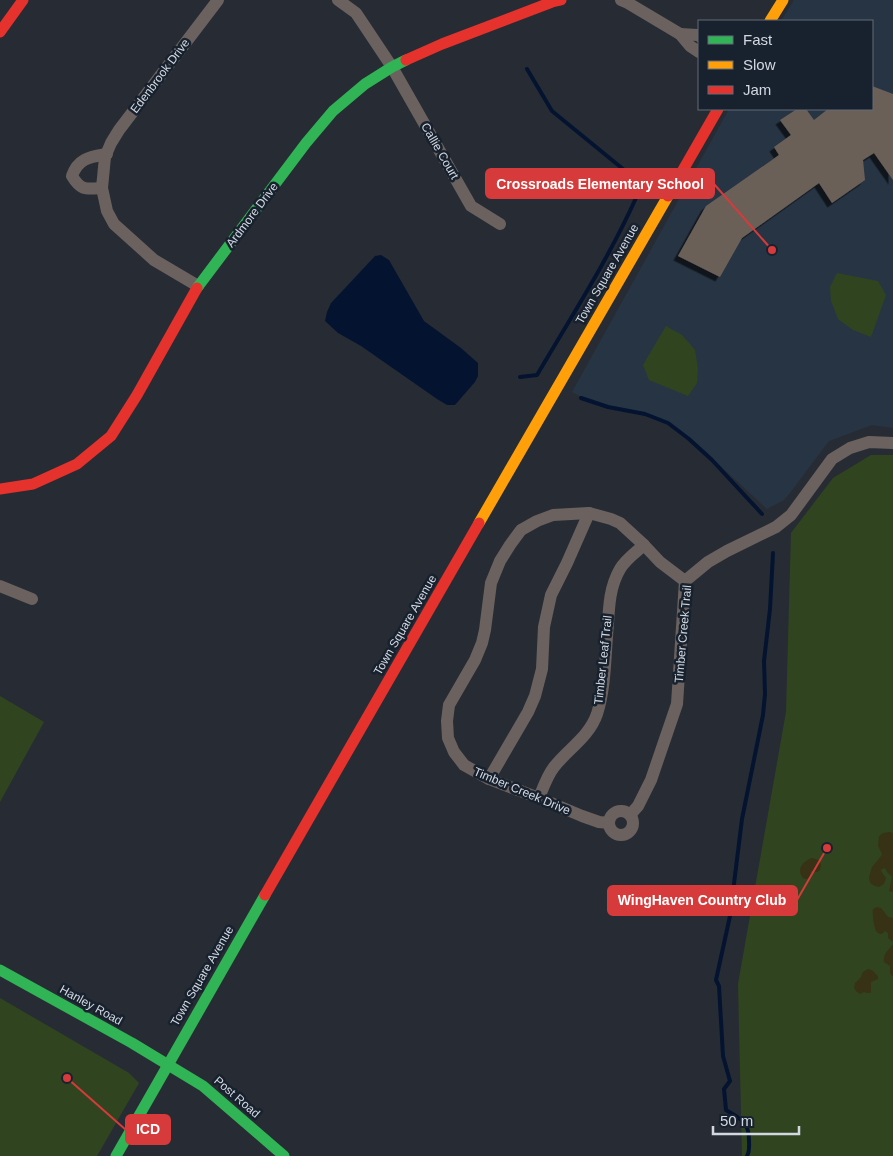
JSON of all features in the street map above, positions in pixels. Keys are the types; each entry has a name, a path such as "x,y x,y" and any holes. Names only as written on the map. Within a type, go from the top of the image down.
{"main road":[{"path":"0,32 23,0"},
{"name":"Ardmore Drive","path":"0,489 33,484 77,464 111,436 136,396 198,286 306,143 333,111 365,84 392,67 442,44 561,0"},
{"path":"771,20 783,0"},
{"name":"Town Square Avenue","path":"116,1156 717,110"},
{"name":"Hanley Road","path":"0,970 168,1064"},
{"name":"Post Road","path":"168,1064 203,1086 284,1156"}],"street":[{"name":"Edenbrook Drive","path":"198,286 154,260 114,224 107,211 102,188 105,158 119,130 218,0"},
{"name":"Callie Court","path":"338,0 356,13 392,67 471,206 500,224"},
{"path":"621,0 680,34 690,46 698,51"},
{"path":"680,34 698,36"},
{"path":"102,188 86,189 78,185 72,176 81,161 93,156 107,154"},
{"name":"Timber Creek Trail","path":"609,823 610,829 620,835 628,833 632,826 630,815 638,806 651,780 677,704 685,581 708,562 727,550 776,527 791,515 832,459 850,448 869,442 893,443"},
{"path":"489,779 528,712 535,696 542,670 544,627 551,595 589,514"},
{"name":"Timber Creek Drive","path":"609,823 598,822 582,816 489,779 464,766 454,752 448,738 446,721 449,705 475,660 482,643 491,583 500,561 521,530 537,521 554,515 589,514 611,518 620,523 660,562 685,581"},
{"name":"Timber Leaf Trail","path":"539,798 553,768 589,731 596,717 601,702 609,599 621,567 644,545"},
{"path":"0,586 32,599"},
{"path":"609,823 610,818 616,812 624,811 630,815"}],"shaded area":[{"path":"794,0 893,0 893,428 872,425 829,441 784,500 767,509 713,459 669,422 646,413 608,406 572,392 728,110 873,110 873,20 782,20"}],"green space":[{"path":"837,273 878,281 886,295 871,337 853,330 838,319 831,301 830,287"},
{"path":"666,326 682,335 695,350 698,369 697,383 688,396 649,380 643,365"},
{"path":"871,455 893,455 893,1156 742,1156 738,984 786,712 791,533 833,478"},
{"path":"0,696 44,722 0,802"},
{"path":"0,998 129,1073 139,1083 97,1156 0,1156"}],"sand":[{"path":"890,832 893,833 893,892 889,891 892,877 885,868 881,871 886,878 884,884 879,887 870,883 869,877 872,867 882,854 878,846 879,836"},
{"path":"812,858 819,860 820,870 817,872 811,871 810,878 803,878 800,869 806,861"},
{"path":"881,908 888,917 893,918 893,942 888,938 888,933 885,931 879,934 875,929 873,909"},
{"path":"893,944 893,977 890,973 890,966 884,962 884,956"},
{"path":"868,969 878,976 878,979 871,982 871,993 864,992 860,994 854,988 855,983 863,972"}],"water":[{"path":"381,255 389,260 424,321 478,363 478,376 475,382 455,405 447,405 437,399 361,346 338,333 325,321 331,303 375,256"}],"building":[{"path":"873,86 893,94 893,180 874,153 863,160 865,180 832,203 819,183 742,238 720,277 678,256 706,206 779,155 774,147 791,135 780,120 795,110 807,110 814,120 827,110 873,110"}],"waterway":[{"path":"520,377 537,375 601,266 636,198 623,169 552,111 527,69"},
{"path":"581,398 608,407 645,414 668,423 712,460 762,514"},
{"path":"747,1156 749,1152 748,1129 740,1119 726,1110 724,1089 730,1081 723,1056 719,986 716,980 730,916 742,819 763,715 765,694 764,661 770,609 773,553"}],"traffic: fast":[{"path":"197,288 306,143 333,111 365,84 406,60"},
{"path":"116,1156 265,895"},
{"path":"0,970 132,1043 203,1086 284,1156"}],"traffic: slow":[{"path":"771,20 783,0"},
{"path":"479,523 668,196"}],"traffic: jam":[{"path":"0,32 23,0"},
{"path":"406,60 442,44 561,0"},
{"path":"668,196 717,110"},
{"path":"0,489 33,484 77,464 111,436 137,395 197,288"},
{"path":"265,895 479,523"}],"place":[{"name":"Crossroads Elementary School","path":"772,250"},
{"name":"WingHaven Country Club","path":"827,848"},
{"name":"ICD","path":"67,1078"}]}
